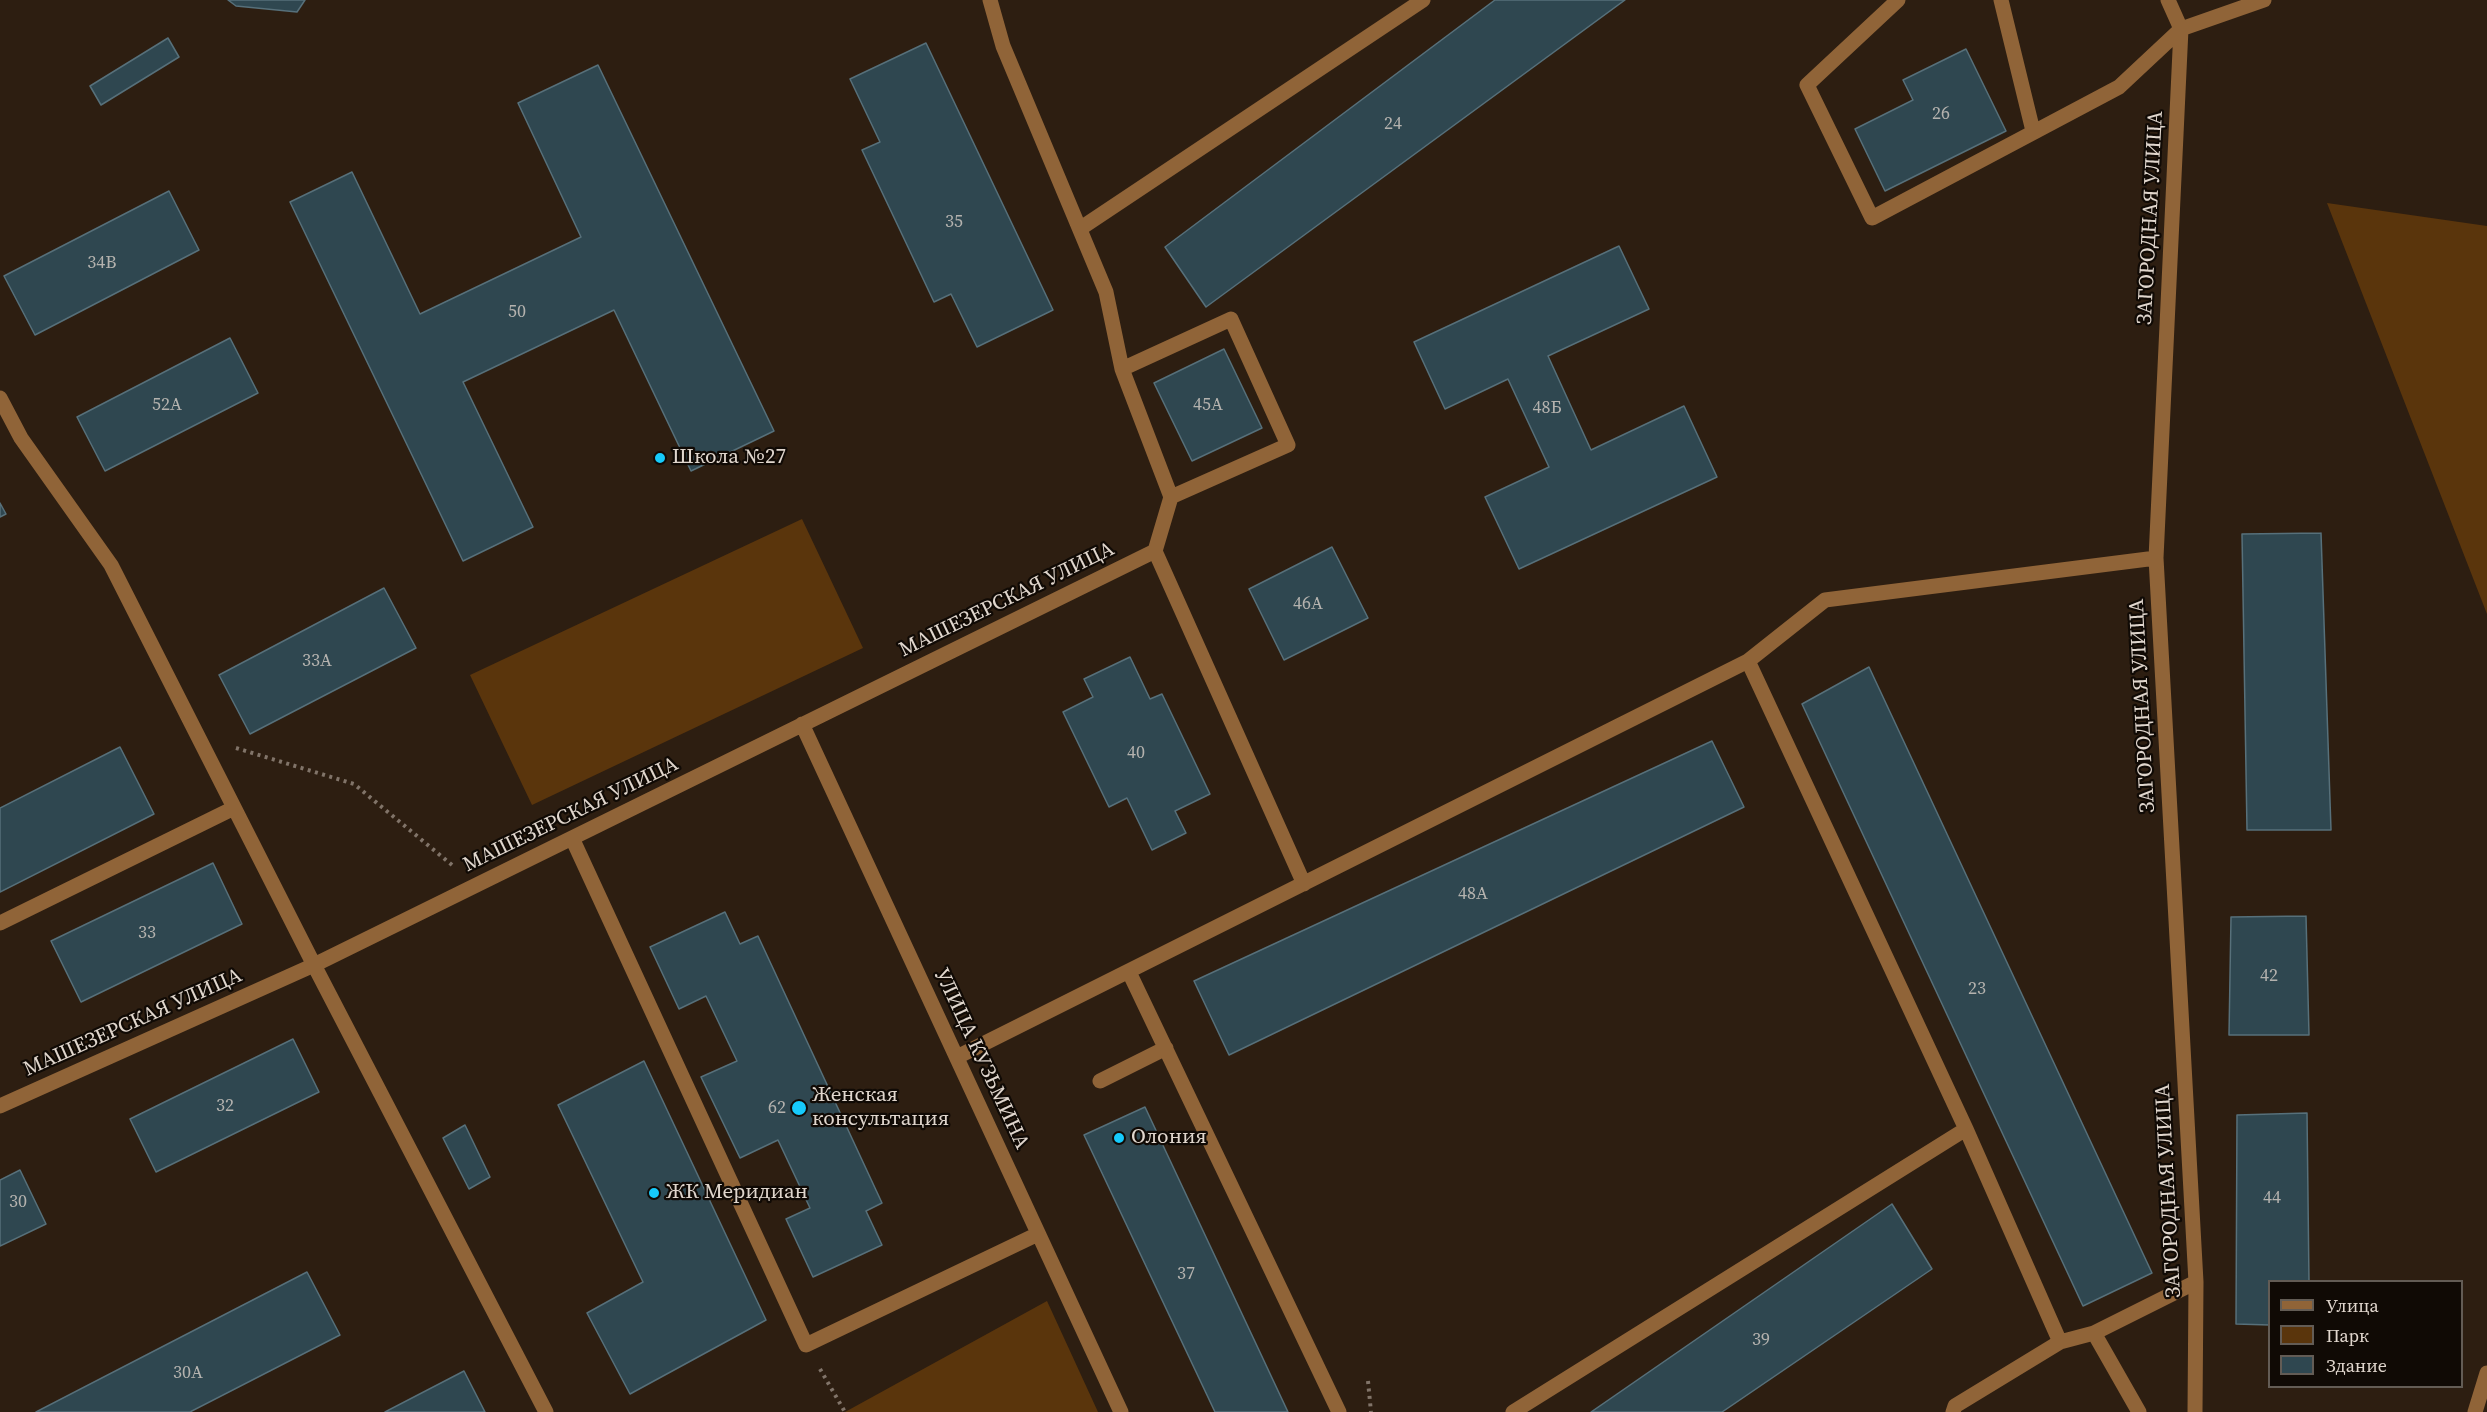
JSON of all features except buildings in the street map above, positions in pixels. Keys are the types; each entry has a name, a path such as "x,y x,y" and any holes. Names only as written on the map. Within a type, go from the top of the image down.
{"street":[{"path":"990,0 1003,46 1106,292 1122,369 1171,497 1155,551 1304,884"},
{"path":"1081,228 1423,0"},
{"path":"1898,0 1807,85 1872,218 2119,87 2181,29 2264,0"},
{"path":"2001,0 2033,131"},
{"name":"ЗАГОРОДНАЯ УЛИЦА","path":"2168,0 2181,29 2156,558 2196,1282 2195,1412"},
{"path":"1122,369 1231,319 1288,445 1171,497"},
{"path":"0,398 21,438 111,565 314,965 546,1412"},
{"name":"МАШЕЗЕРСКАЯ УЛИЦА","path":"0,1106 314,965 1155,551"},
{"path":"957,1058 1748,662 1826,600 2156,558"},
{"path":"1748,662 1965,1129 2060,1342"},
{"name":"УЛИЦА КУЗЬМИНА","path":"802,724 1120,1412"},
{"path":"0,923 234,808"},
{"path":"572,838 806,1345 1038,1234"},
{"path":"1129,972 1339,1412"},
{"path":"1100,1081 1166,1048"},
{"path":"1512,1412 1965,1129"},
{"path":"1953,1412 1955,1406 2060,1342 2094,1333 2196,1282"},
{"path":"2094,1333 2139,1412"},
{"path":"2475,1412 2487,1373"}],"path":[{"path":"198,737 354,784 476,885"},
{"path":"806,1345 845,1412"},
{"path":"1368,1381 1371,1412"}],"green space":[{"path":"2327,203 2487,226 2487,614"},
{"path":"802,519 863,648 532,805 470,675"},
{"path":"1047,1301 1098,1412 845,1412"}],"place":[{"name":"Школа №27","path":"660,458"},
{"name":"Женская консультация","path":"799,1108"},
{"name":"Олония","path":"1119,1138"},
{"name":"ЖК Меридиан","path":"654,1193"}]}
